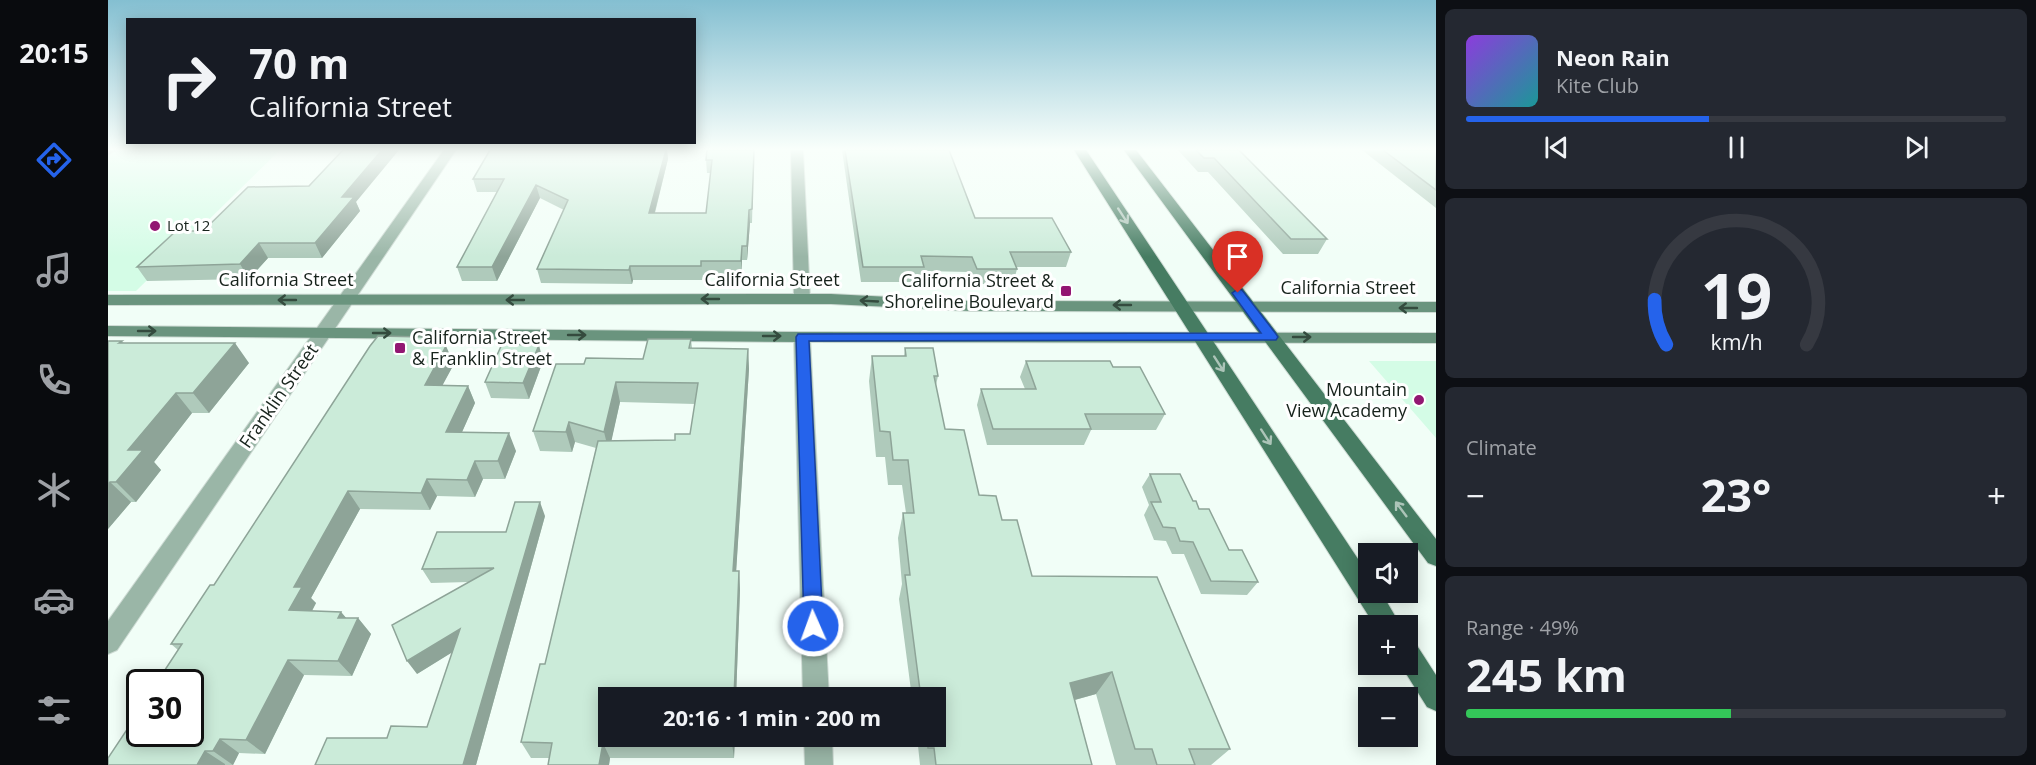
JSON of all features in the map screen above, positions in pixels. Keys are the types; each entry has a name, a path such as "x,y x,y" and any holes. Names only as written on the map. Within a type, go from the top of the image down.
{"main road":[{"path":"1103,186 1382,615"},
{"path":"1157,186 1436,556"},
{"name":"California Street","path":"108,300 802,299 970,306 1436,307"},
{"path":"108,331 802,337 1436,338"},
{"path":"1418,671 1436,698"}],"street":[{"name":"Franklin Street","path":"108,642 425,186"},
{"path":"798,186 802,299"},
{"path":"802,337 816,687"},
{"path":"818,747 819,765"}],"shaded area":[{"name":"Lot 12","path":"108,186 244,186 136,291 108,291"},
{"name":"Mountain View Academy","path":"1369,361 1436,361 1436,438"}],"building":[{"path":"352,186 342,197 354,197 315,243 259,243 240,264 137,267 176,231 203,231 248,187"},
{"path":"500,186 536,186 492,267 457,267"},
{"path":"537,186 656,186 649,213 706,213 709,186 753,186 747,246 742,246 741,261 701,261 701,266 630,266 629,270 537,269 568,200"},
{"path":"850,186 963,186 975,218 1052,218 1071,252 1010,252 1017,269 977,269 972,257 921,256 924,267 863,267"},
{"path":"1240,186 1274,186 1327,239 1291,239"},
{"path":"378,336 424,337 419,345 446,346 425,385 468,386 446,432 509,433 498,461 475,461 467,480 427,479 421,493 348,491 294,587 302,587 289,610 341,612 338,618 358,618 338,661 288,660 246,740 220,739 213,751 205,751 197,765 108,765 108,758 126,731 126,747 204,747 204,669 166,669 182,644 171,644 210,585 214,585"},
{"path":"648,339 691,339 689,348 748,349 733,571 739,571 734,687 598,687 598,747 602,747 599,765 548,765 552,743 521,742 540,664 545,664 598,441 675,440 675,434 690,434 698,383 616,382 604,432 569,422 566,432 533,431 556,364 584,364 586,358 643,359"},
{"path":"108,341 122,341 119,343 235,343 193,393 176,393 128,450 143,450 116,482 110,482 108,485"},
{"path":"502,344 539,345 523,383 485,382"},
{"path":"905,348 933,348 938,376 934,376 945,429 964,430 979,495 996,496 1002,520 1017,520 1032,576 1157,577 1230,749 1189,749 1195,765 1157,765 1152,749 1135,749 1112,672 1070,683 1092,765 936,765 934,748 928,747 946,747 946,687 920,687 905,575 910,575 903,513 914,513 908,460 893,460 890,432 880,431 872,356 906,356"},
{"path":"1026,361 1110,361 1113,367 1140,367 1165,414 1085,414 1091,429 993,429 981,389 1036,389"},
{"path":"1150,474 1180,474 1199,509 1209,509 1229,550 1242,550 1258,582 1211,581 1193,542 1180,541 1175,528 1163,527 1151,502 1161,502"},
{"path":"515,502 540,502 463,765 315,765 327,738 387,738 391,726 427,727 460,629 407,661 392,625 494,568 422,569 437,532 506,532"}],"place":[{"name":"Lot 12","path":"155,226"},
{"name":"California Street & Shoreline Boulevard","path":"1066,291"},
{"name":"California Street & Franklin Street","path":"400,348"},
{"name":"Mountain View Academy","path":"1419,400"}],"route":[{"path":"813,626 802,337 1271,337 1238,293"}]}
